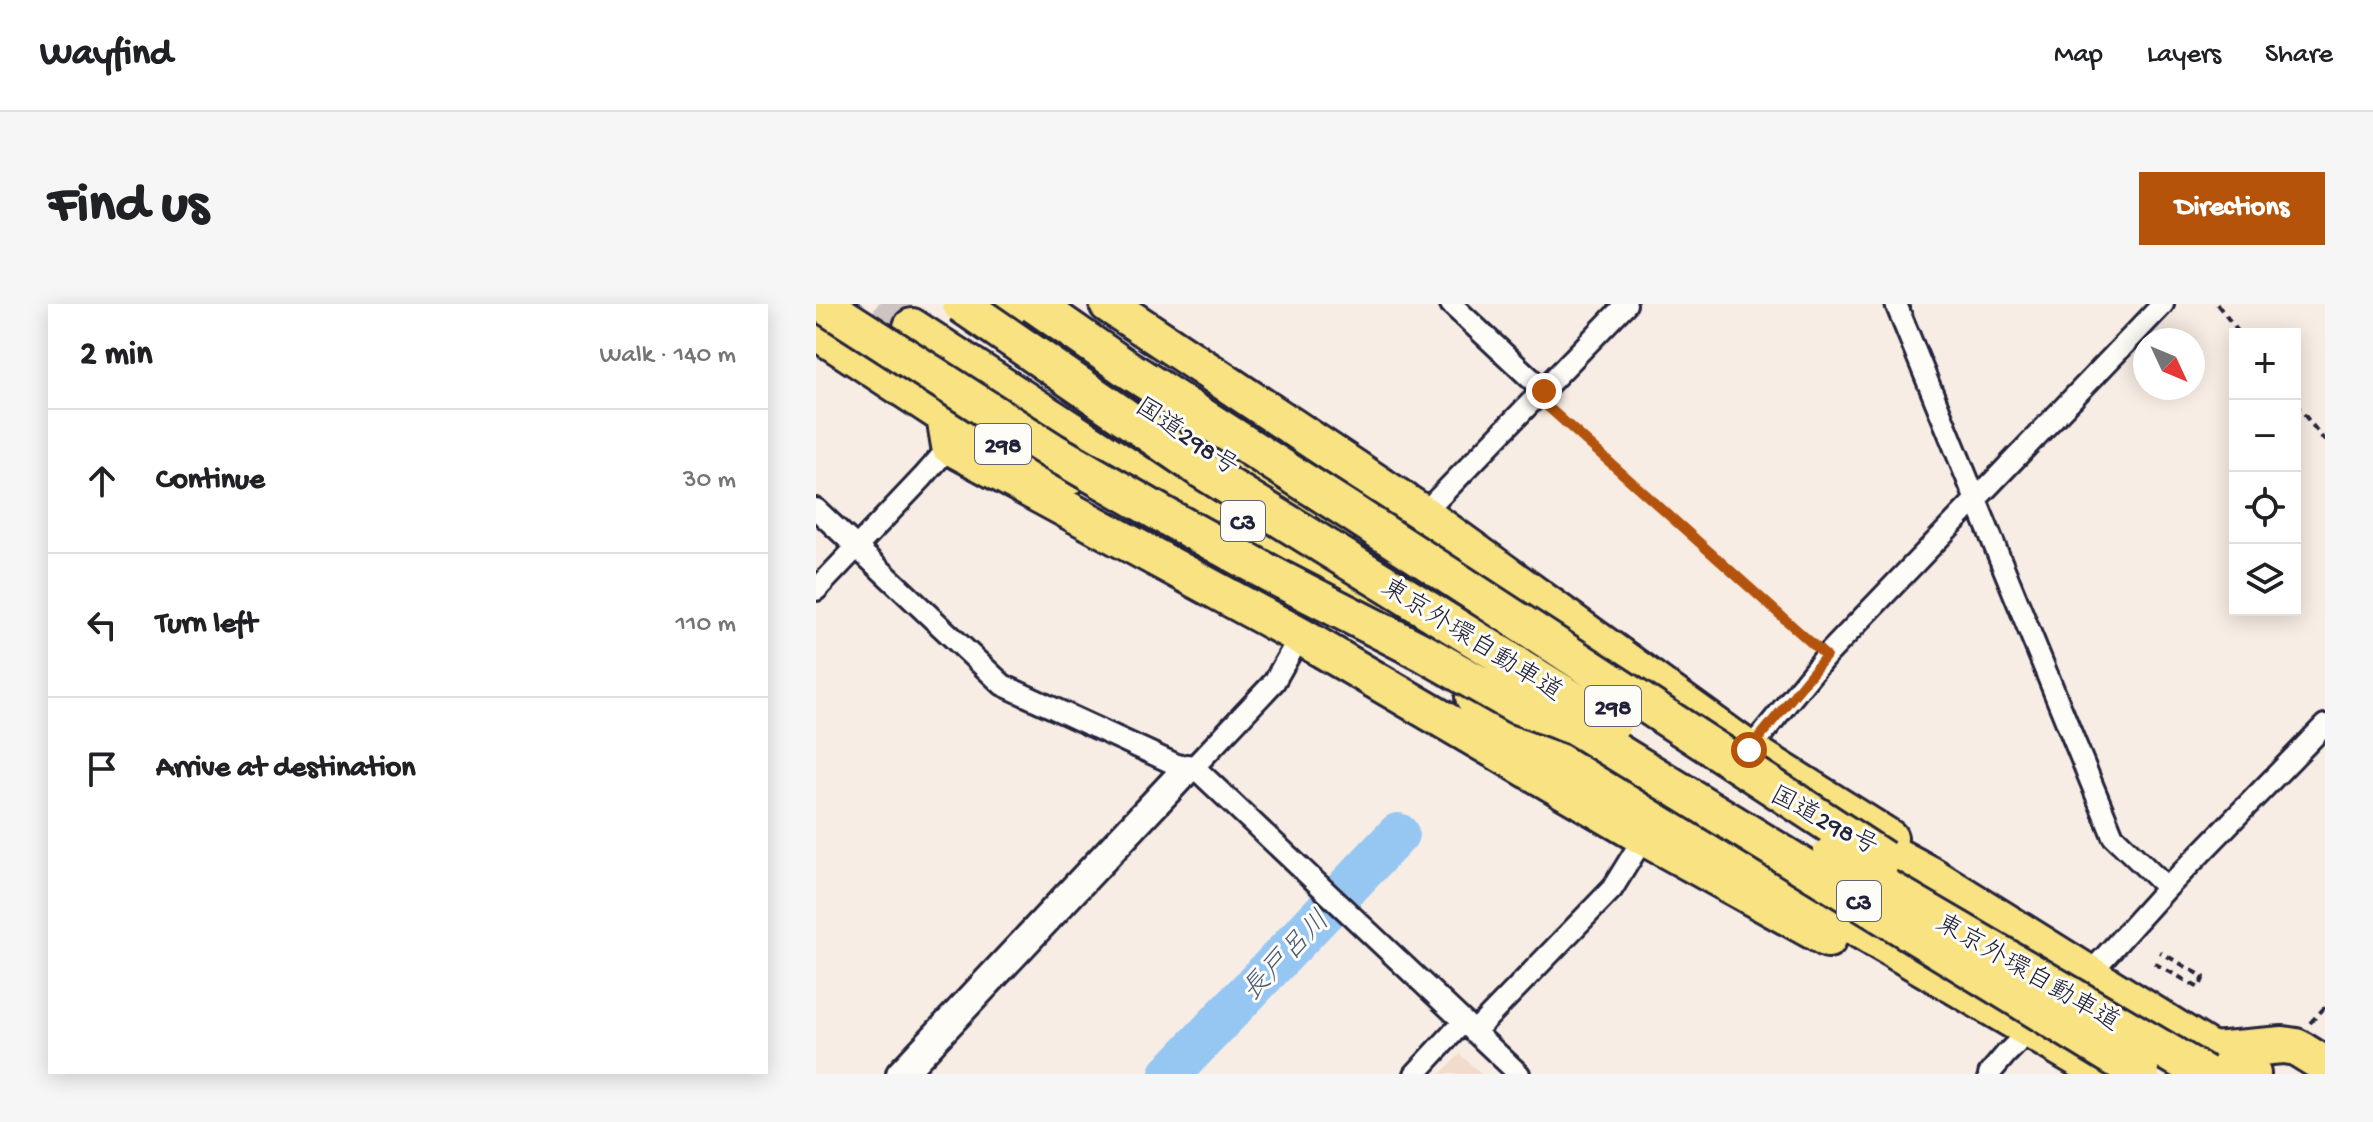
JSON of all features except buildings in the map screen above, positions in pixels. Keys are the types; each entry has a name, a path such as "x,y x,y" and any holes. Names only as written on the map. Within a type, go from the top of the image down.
{"highway":[{"path":"823,304 1052,451 1165,516 1516,705 1576,727"},
{"name":"東京外環自動車道","path":"961,304 1202,470 1575,701 1891,891 2201,1063"},
{"name":"国道298号","path":"995,304 1237,469 1566,681 1929,874 2091,974 2201,1063 2252,1074"},
{"path":"1034,304 1123,366 2201,1063 2283,1045 2296,1047 2325,1065"},
{"name":"298","path":"1062,304 1134,349 1237,469"},
{"name":"298","path":"1108,304 1423,514 1749,750 1886,835 1929,874"},
{"name":"東京外環自動車道","path":"915,316 2141,1074"},
{"name":"298","path":"915,316 1208,520 1549,747 2105,1074"},
{"name":"298","path":"816,331 948,431 1063,474 1208,520"},
{"path":"948,431 1644,837 1847,950 1891,948"}],"street":[{"path":"1451,304 1541,394"},
{"path":"1423,514 1626,304"},
{"path":"1896,304 2113,836 2167,888"},
{"path":"1749,750 1826,656 2163,304"},
{"path":"816,590 923,477 948,431"},
{"path":"816,509 1003,685 1190,768 1519,1074"},
{"path":"901,1074 1274,682 1300,636"},
{"path":"1989,1074 2030,1030 2091,974 2167,888 2325,725"},
{"path":"1415,1074 1469,1027 1612,889 1644,837"}],"path":[{"path":"2217,304 2235,328"},
{"path":"1541,394 1826,656"},
{"path":"2301,411 2325,441"},
{"path":"2154,963 2199,988 2204,977 2160,952"}],"shaded area":[{"path":"1460,1054 1481,1074 1440,1074"}],"waterway":[{"name":"長戸呂川","path":"1170,1074 1398,834"}],"tunnel":[{"path":"878,304 912,327"}],"route":[{"path":"1544,391 1538,398 1826,656 1749,750"}]}
